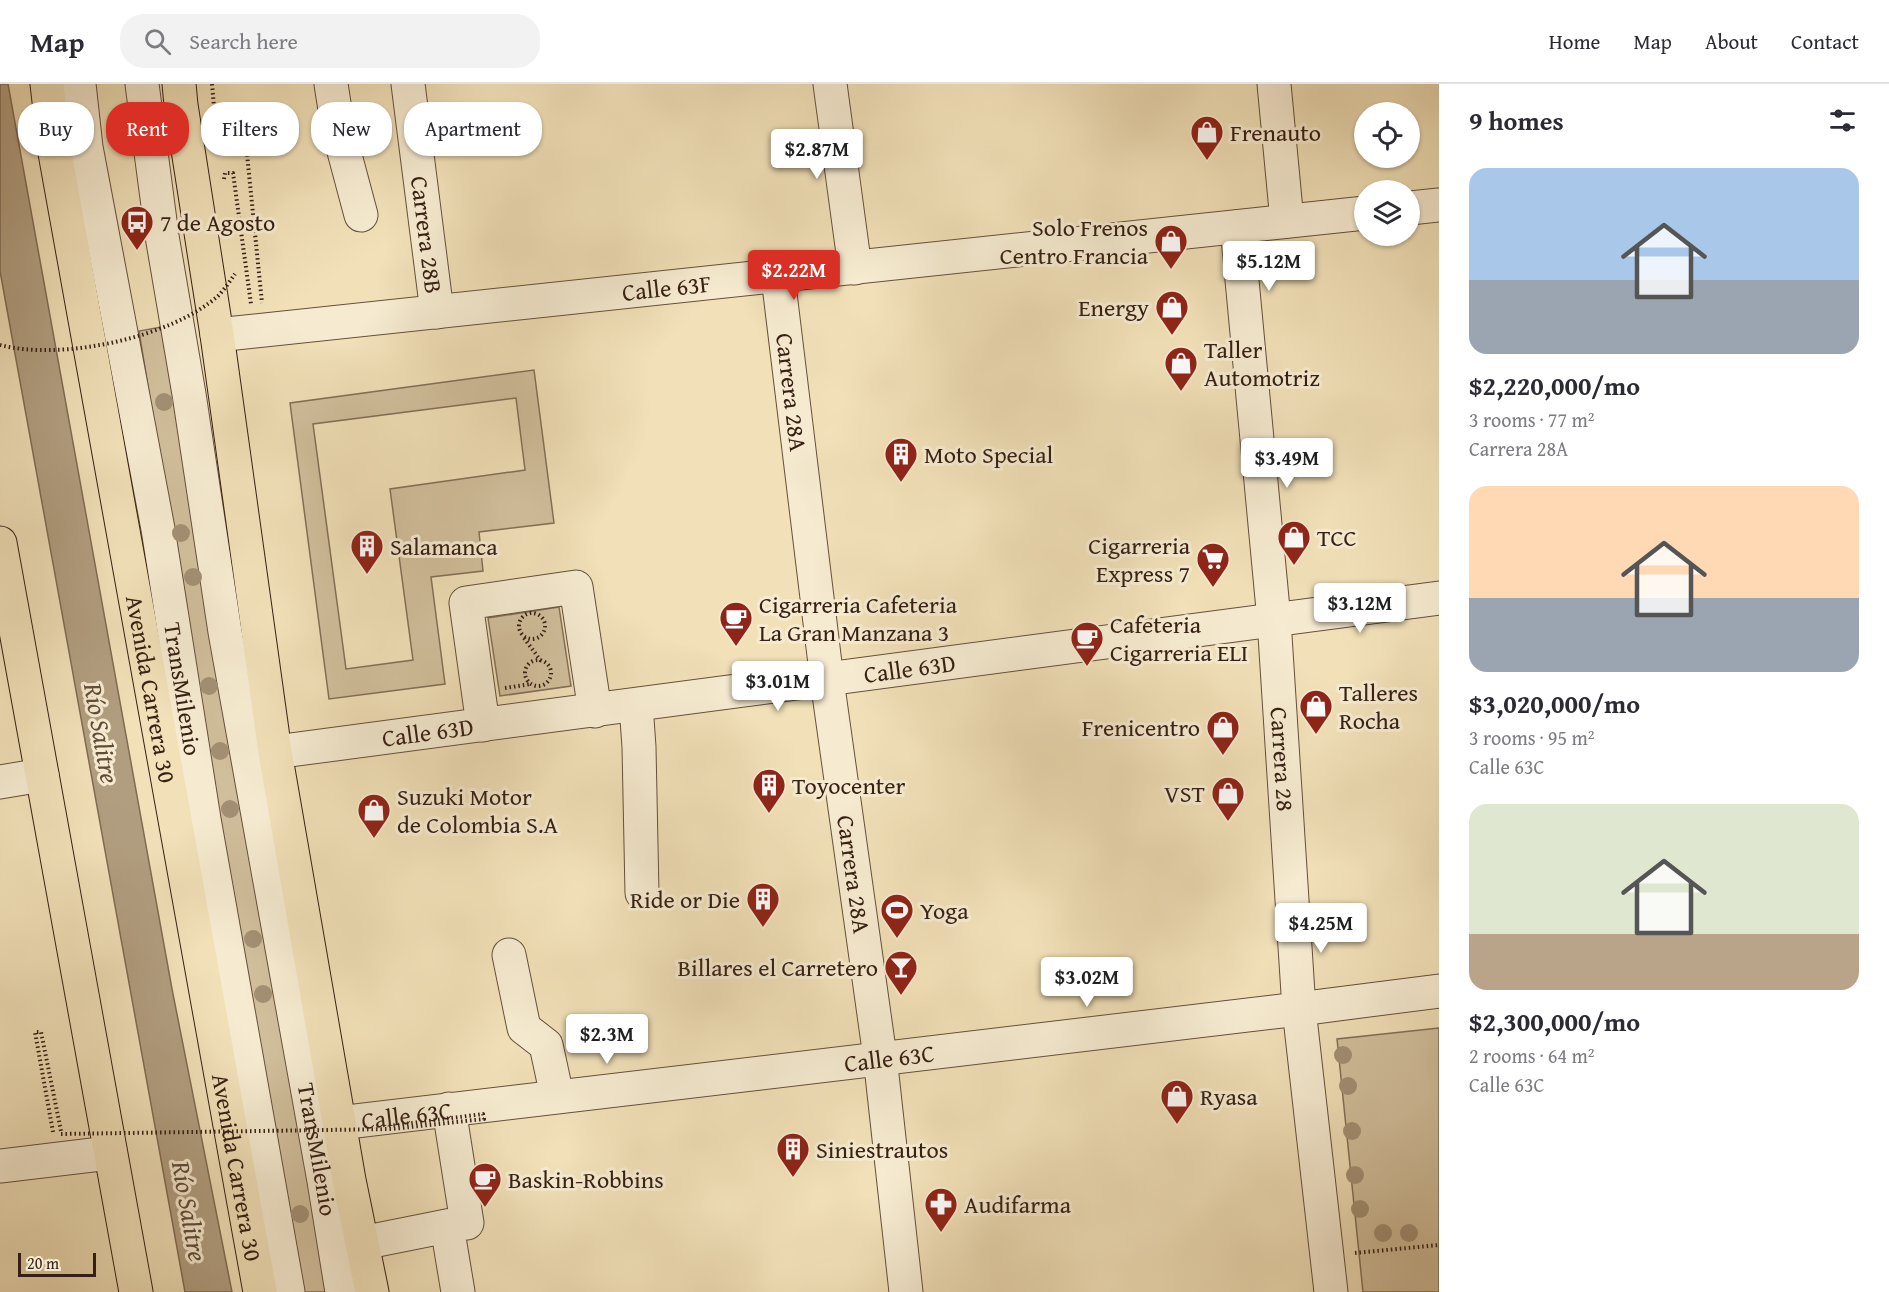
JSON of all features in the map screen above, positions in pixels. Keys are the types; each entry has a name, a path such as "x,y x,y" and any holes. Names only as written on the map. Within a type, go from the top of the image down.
{"highway":[{"name":"Avenida Carrera 30","path":"47,84 55,153 260,1292"},
{"path":"179,84 275,752 365,1125 362,1244 372,1292"},
{"path":"0,543 136,1292"}],"street":[{"name":"TransMilenio","path":"79,84 86,147 158,529 204,819 288,1292"},
{"name":"TransMilenio","path":"142,84 162,236 191,405 225,632 342,1292"},
{"path":"331,84 338,129 361,215"},
{"name":"Carrera 28B","path":"408,84 437,312"},
{"path":"830,84 855,268"},
{"path":"1274,84 1287,221"},
{"path":"1420,207 1439,205"},
{"name":"Calle 63F","path":"217,336 1354,214"},
{"name":"Carrera 28","path":"1237,227 1274,620 1299,1009 1331,1292"},
{"name":"Carrera 28A","path":"778,277 827,680 880,1058 906,1292"},
{"path":"483,725 465,603 576,587 595,711"},
{"name":"Calle 63D","path":"275,752 1439,598"},
{"path":"636,705 642,893"},
{"path":"0,782 42,775"},
{"path":"509,955 524,1028 546,1045 557,1096"},
{"name":"Calle 63C","path":"365,1125 449,1109 1439,991"},
{"path":"362,1244 467,1223 449,1109"},
{"path":"0,1166 109,1153"},
{"path":"447,1226 458,1292"}],"path":[{"path":"212,84 216,125 247,154 262,303 255,331"},
{"path":"225,189 225,173 232,173 248,282"},
{"path":"0,345 59,350 121,341 163,327 218,295 235,274 234,264"},
{"path":"522,635 542,661 549,666 551,675 544,685 535,686 526,678 527,666 534,661 542,661"},
{"path":"53,1131 35,1032 41,1032 61,1134 392,1129 484,1119 483,1114 365,1125"},
{"path":"1351,1253 1439,1245"}],"shaded area":[{"path":"161,327 332,1292 295,1292 139,331"},
{"path":"534,370 554,523 479,532 483,571 431,577 445,684 329,699 290,403","holes":["516,398 525,470 390,489 413,660 346,669 313,424"]},
{"path":"559,607 571,686 500,696 488,618"},
{"path":"1439,1028 1439,1292 1363,1292 1337,1039"}],"water":[{"name":"Río Salitre","path":"0,84 8,84 18,139 18,156 21,156 172,989 232,1292 185,1292 0,271"}],"place":[{"name":"Frenauto","path":"1207,161"},
{"name":"7 de Agosto","path":"137,251"},
{"name":"Solo Frenos Centro Francia","path":"1171,270"},
{"name":"Energy","path":"1172,336"},
{"name":"Taller Automotriz","path":"1181,392"},
{"name":"Moto Special","path":"901,483"},
{"name":"TCC","path":"1294,566"},
{"name":"Salamanca","path":"367,575"},
{"name":"Cigarreria Express 7","path":"1213,588"},
{"name":"Cigarreria Cafeteria La Gran Manzana 3","path":"736,647"},
{"name":"Cafeteria Cigarreria ELI","path":"1087,667"},
{"name":"Talleres Rocha","path":"1316,735"},
{"name":"Frenicentro","path":"1223,756"},
{"name":"Toyocenter","path":"769,814"},
{"name":"VST","path":"1228,822"},
{"name":"Suzuki Motor de Colombia S.A","path":"374,839"},
{"name":"Ride or Die","path":"763,928"},
{"name":"Yoga","path":"897,939"},
{"name":"Billares el Carretero","path":"901,996"},
{"name":"Ryasa","path":"1177,1125"},
{"name":"Siniestrautos","path":"793,1178"},
{"name":"Baskin-Robbins","path":"485,1208"},
{"name":"Audifarma","path":"941,1233"}]}
